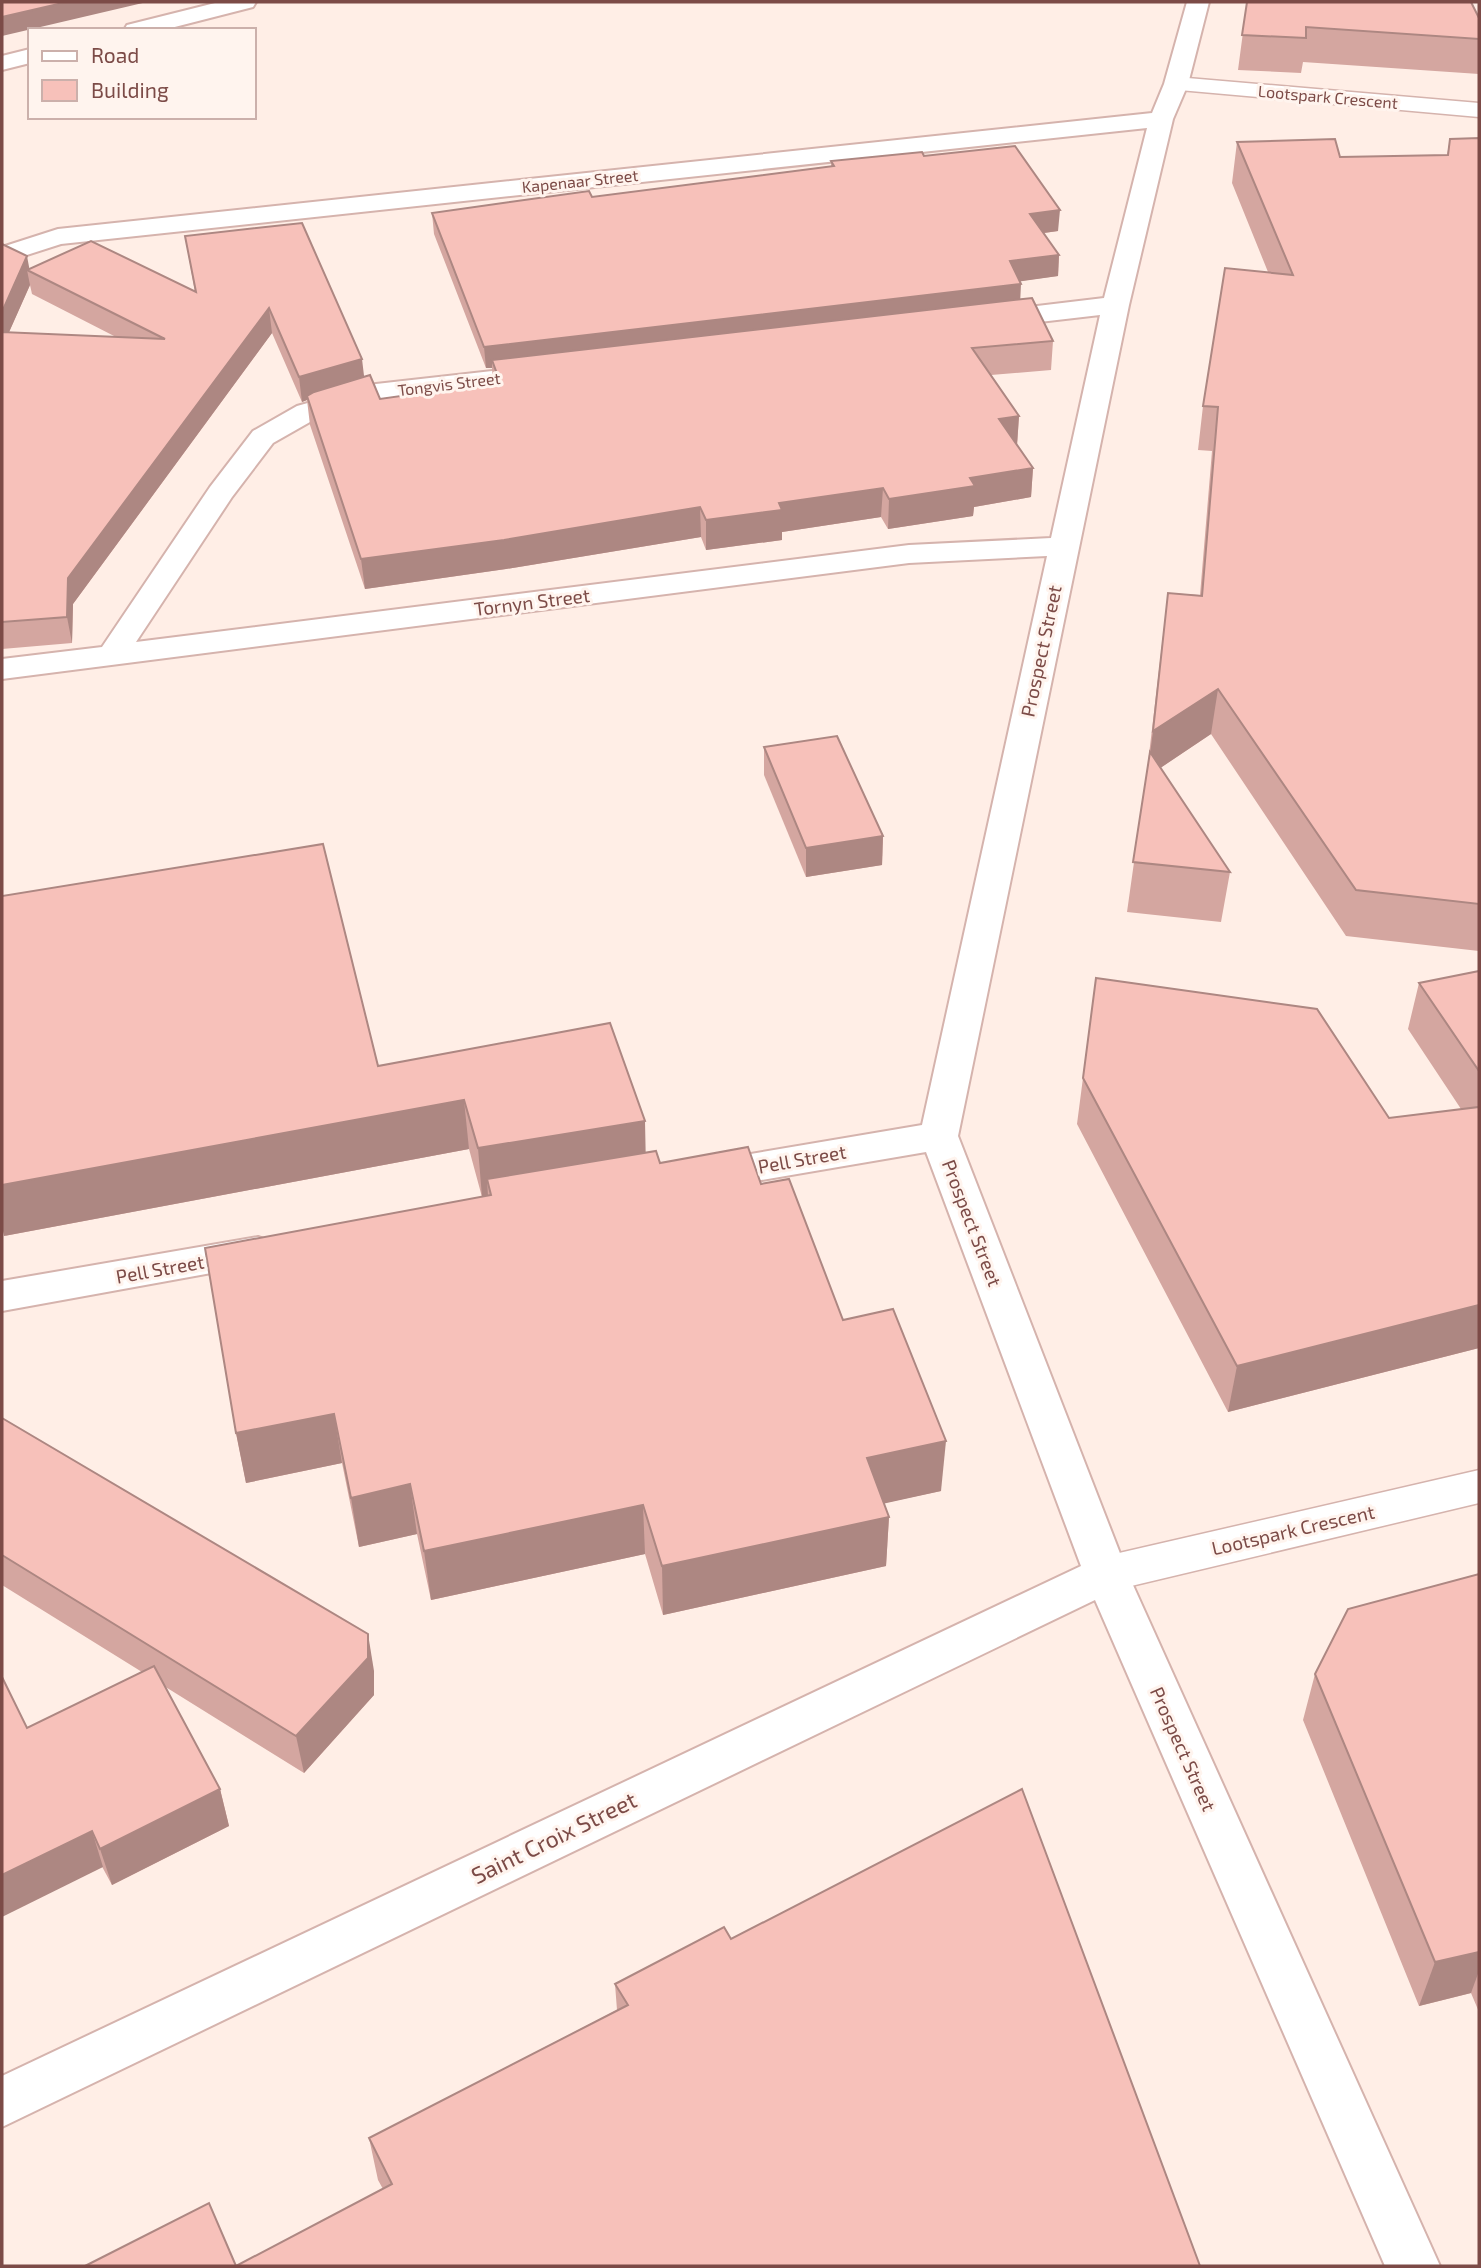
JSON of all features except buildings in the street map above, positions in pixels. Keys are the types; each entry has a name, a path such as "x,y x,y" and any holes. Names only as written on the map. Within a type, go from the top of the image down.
{"street":[{"path":"143,28 245,2"},
{"name":"Prospect Street","path":"1198,2 1176,84 1161,119 1116,305 939,1136 1106,1574 1413,2266"},
{"path":"2,63 28,56"},
{"name":"Kapenaar Street","path":"2,255 58,237 1161,119"},
{"path":"965,323 1116,305"},
{"name":"Tongvis Street","path":"112,656 220,493 263,437 307,412 376,393 568,370"},
{"name":"Tornyn Street","path":"2,669 909,554 1063,546"},
{"name":"Pell Street","path":"664,1183 939,1136"},
{"name":"Pell Street","path":"2,1296 291,1247"},
{"name":"Saint Croix Street","path":"2,2102 1106,1574"}],"lane":[{"name":"Lootspark Crescent","path":"1176,84 1479,110"},
{"name":"Lootspark Crescent","path":"1106,1574 1479,1486"}]}
